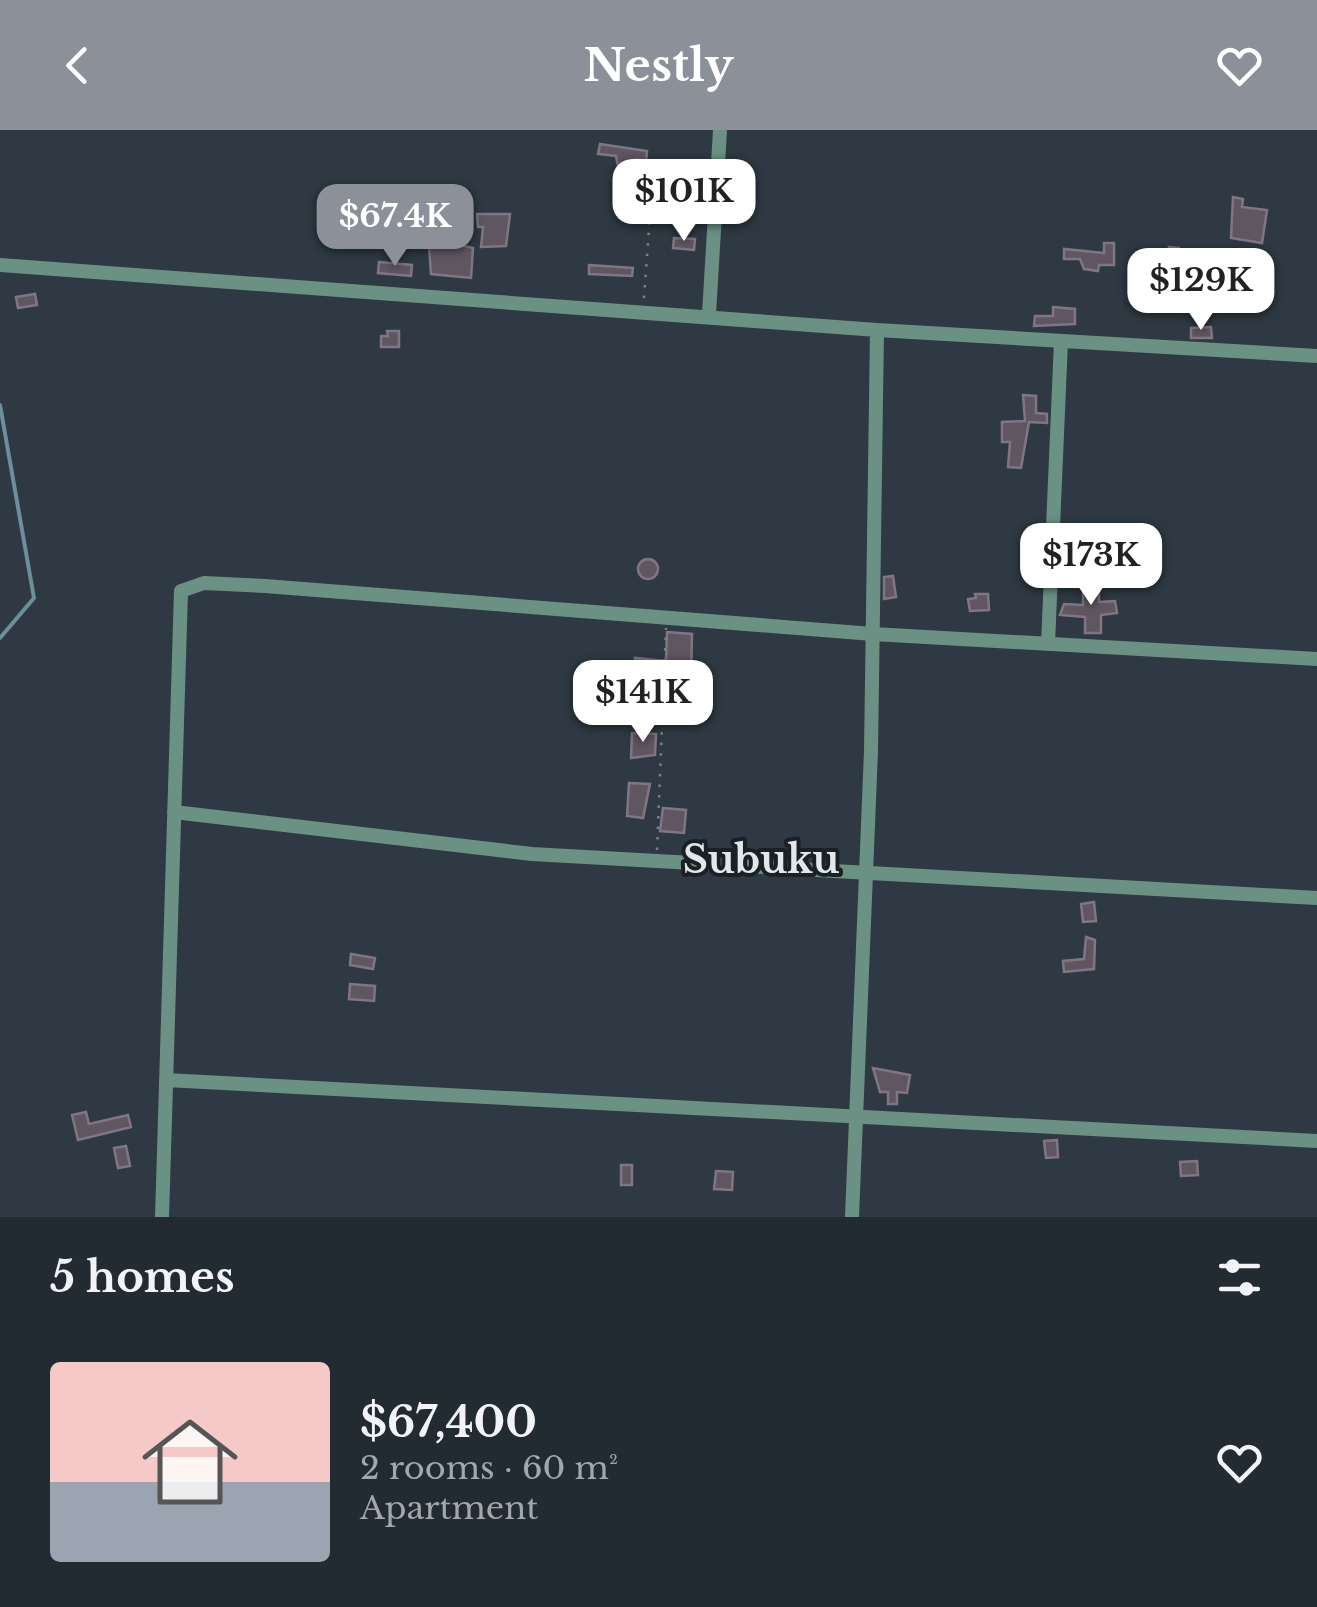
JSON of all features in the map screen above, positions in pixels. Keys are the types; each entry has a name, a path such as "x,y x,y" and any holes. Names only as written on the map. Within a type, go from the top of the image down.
{"street":[{"path":"709,314 720,130"},
{"path":"0,265 709,314 877,330 1317,356"},
{"path":"852,1217 873,634 877,330"},
{"path":"1048,644 1061,341"},
{"path":"162,1217 181,591 204,583 266,586 873,634 1317,658"},
{"path":"174,812 532,854 1317,898"},
{"path":"166,1080 1317,1140"}],"path":[{"path":"644,310 654,160"},
{"path":"657,862 666,618"}],"building":[{"path":"600,144 647,151 646,161 636,159 636,182 621,182 616,156 598,154"},
{"path":"655,177 666,178 664,200 674,201 675,224 651,214"},
{"path":"1233,197 1243,199 1242,207 1267,210 1262,243 1231,238"},
{"path":"477,214 510,214 506,246 481,247 483,227 478,227"},
{"path":"674,238 695,239 694,250 673,248"},
{"path":"447,242 473,248 471,278 431,274 429,246"},
{"path":"1104,243 1114,243 1114,265 1099,265 1098,271 1084,269 1080,259 1064,259 1064,249 1104,253"},
{"path":"1169,247 1179,248 1179,258 1193,259 1192,272 1183,272 1183,285 1169,285"},
{"path":"379,262 412,265 411,276 378,273"},
{"path":"589,265 633,268 632,276 589,274"},
{"path":"35,294 37,305 18,308 16,297"},
{"path":"1053,307 1075,309 1075,324 1034,326 1035,316 1053,316"},
{"path":"1211,327 1212,338 1191,338 1191,328"},
{"path":"387,331 399,331 399,347 381,347 381,336 388,336"},
{"path":"1023,395 1036,396 1036,413 1047,414 1047,423 1029,422 1021,468 1008,467 1010,442 1002,442 1002,422 1025,421"},
{"path":"644,559 652,559 658,569 652,579 644,579 638,573 638,565"},
{"path":"893,576 896,597 884,599 884,577"},
{"path":"1083,581 1099,581 1099,602 1115,601 1117,613 1101,615 1101,633 1085,633 1085,617 1060,615 1064,604 1083,605"},
{"path":"975,594 988,594 989,610 970,611 968,599 976,598"},
{"path":"667,632 692,634 691,674 651,670 650,697 635,698 635,658 666,661"},
{"path":"632,733 656,734 655,755 631,758"},
{"path":"629,783 650,784 643,818 627,816"},
{"path":"663,808 686,810 684,833 660,831"},
{"path":"1094,902 1096,921 1083,922 1081,904"},
{"path":"1086,937 1095,940 1094,969 1064,972 1063,961 1084,959"},
{"path":"351,954 375,958 373,969 350,965"},
{"path":"350,984 375,986 374,1001 349,999"},
{"path":"873,1068 910,1075 907,1093 897,1092 897,1104 888,1104 888,1092 880,1092"},
{"path":"86,1112 89,1124 128,1115 131,1127 78,1140 72,1115"},
{"path":"1057,1140 1058,1157 1046,1158 1044,1141"},
{"path":"126,1146 130,1166 118,1168 114,1148"},
{"path":"1197,1161 1198,1175 1181,1176 1180,1162"},
{"path":"621,1165 632,1165 632,1185 621,1185"},
{"path":"716,1171 733,1172 732,1190 714,1189"}],"waterway":[{"path":"0,405 34,598 0,638"}],"district":[{"name":"Subuku","path":"761,860"}]}
